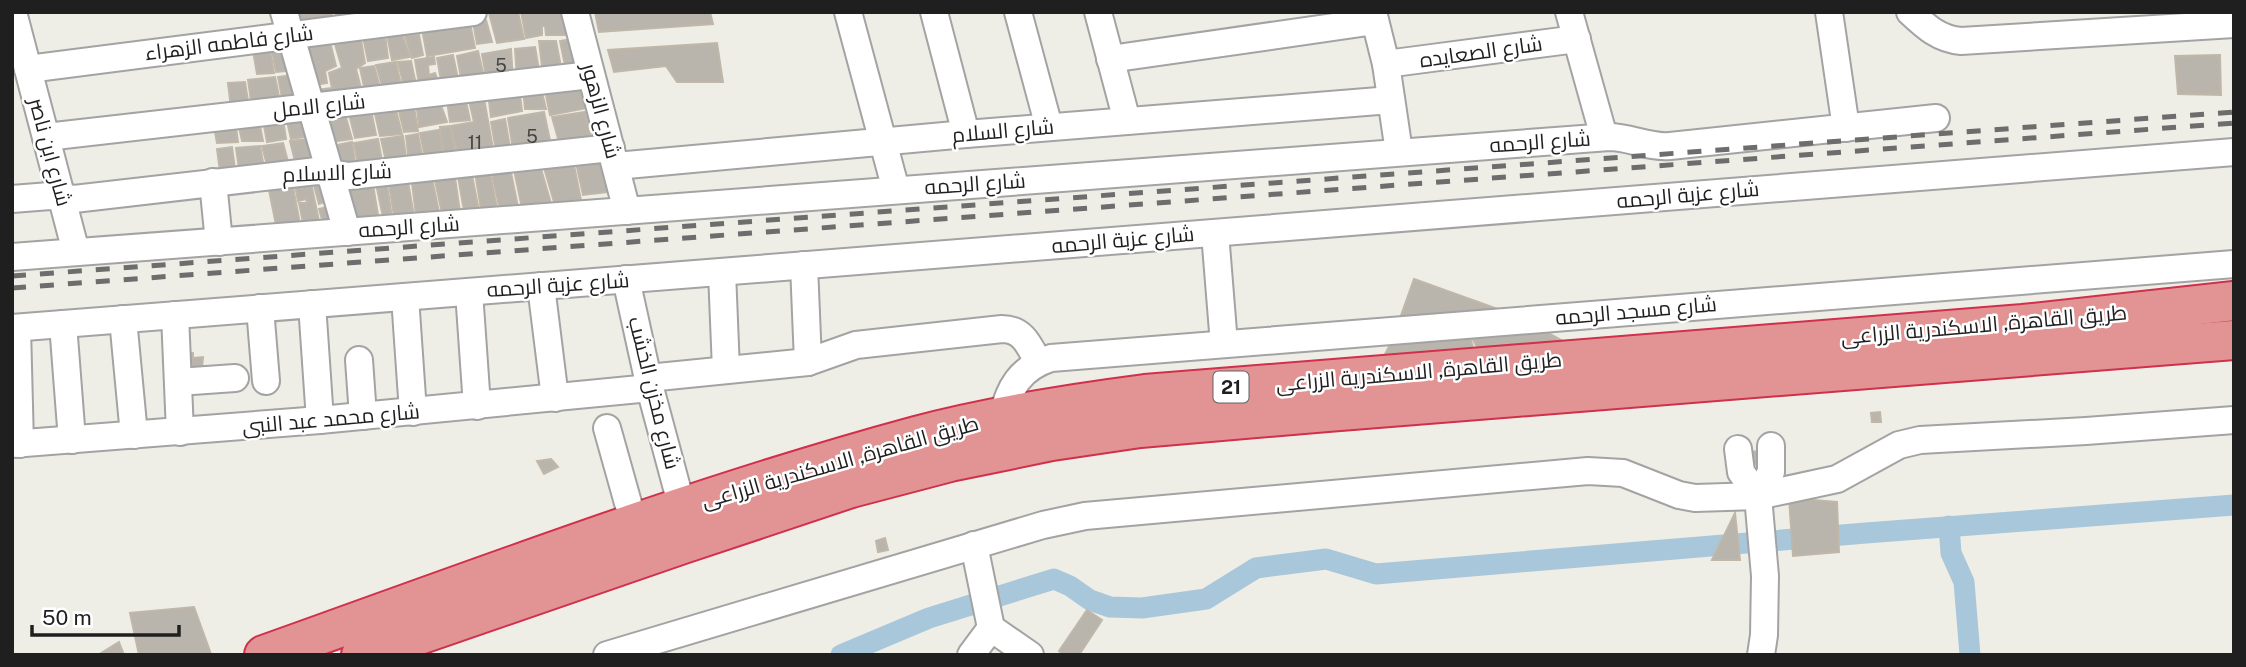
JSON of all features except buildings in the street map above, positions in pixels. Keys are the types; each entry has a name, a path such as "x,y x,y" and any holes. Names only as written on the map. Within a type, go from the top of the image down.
{"highway":[{"name":"طريق القاهرة, الاسكندرية الزراعى","path":"264,655 682,507 918,436 1066,405 1145,394 2009,325 2234,301"},
{"name":"طريق القاهرة, الاسكندرية الزراعى","path":"361,655 850,488 950,462 1052,441 1140,428 1327,412 2234,340"}],"street":[{"name":"شارع ابن ناصر","path":"13,12 76,252"},
{"name":"شارع فاطمه الزهراء","path":"28,69 287,24 473,12"},
{"name":"شارع الزهور","path":"575,12 627,211"},
{"path":"848,12 896,190"},
{"path":"934,12 966,134"},
{"path":"1018,12 1049,127"},
{"path":"1098,12 1127,121"},
{"path":"1569,12 1604,137"},
{"path":"1829,12 1846,128"},
{"path":"1917,15 1932,32 1948,40 1961,41 2130,22 2234,23"},
{"path":"1110,59 1374,16 1386,64 1399,152"},
{"path":"287,24 347,232"},
{"name":"شارع الصعايده","path":"1386,64 1577,39"},
{"name":"شارع الامل","path":"46,137 592,75"},
{"name":"شارع السلام","path":"613,157 883,141 1391,100"},
{"name":"شارع الرحمه","path":"12,257 1604,137 1618,137 1661,147 1936,118"},
{"name":"شارع عزبة الرحمه","path":"15,328 2234,152"},
{"name":"شارع الاسلام","path":"12,199 50,196 63,199 317,171 349,176 613,157"},
{"path":"213,182 219,242"},
{"path":"1215,233 1224,344"},
{"name":"شارع مسجد الرحمه","path":"1038,362 1051,358 2234,264"},
{"path":"804,265 808,362"},
{"path":"722,272 726,370"},
{"name":"شارع مخزن الخشب","path":"626,279 649,383 682,507"},
{"path":"541,286 555,398"},
{"path":"469,292 477,406"},
{"path":"405,297 413,412"},
{"path":"312,304 320,420"},
{"path":"260,308 266,381"},
{"path":"175,315 180,432"},
{"path":"123,319 134,435"},
{"path":"63,324 72,440"},
{"path":"15,328 16,444"},
{"path":"649,383 726,370 808,362 856,345 1009,329 1021,334 1038,362 1027,368 1011,388 1002,417"},
{"path":"359,360 363,416"},
{"path":"178,382 235,378"},
{"name":"شارع محمد عبد النبى","path":"16,444 477,406 555,398 649,383"},
{"path":"607,655 976,553 1043,525 1085,516 1588,471 1623,473 1679,495 1695,498 1758,496 1837,479 1892,449 1920,440 2234,420"},
{"path":"607,428 628,503"},
{"path":"1761,655 1765,576 1758,496 1771,472 1771,446"},
{"path":"1738,449 1742,476 1758,496"},
{"path":"976,553 990,619 1030,655"},
{"path":"971,655 990,619"}],"waterway":[{"path":"841,655 929,618 1054,579 1090,600 1110,607 1142,608 1206,599 1256,568 1326,559 1376,574 2234,505"},
{"path":"1949,526 1951,553 1964,582 1970,655"}],"railway":[{"path":"12,276 2234,112"},
{"path":"12,288 2234,123"}]}
